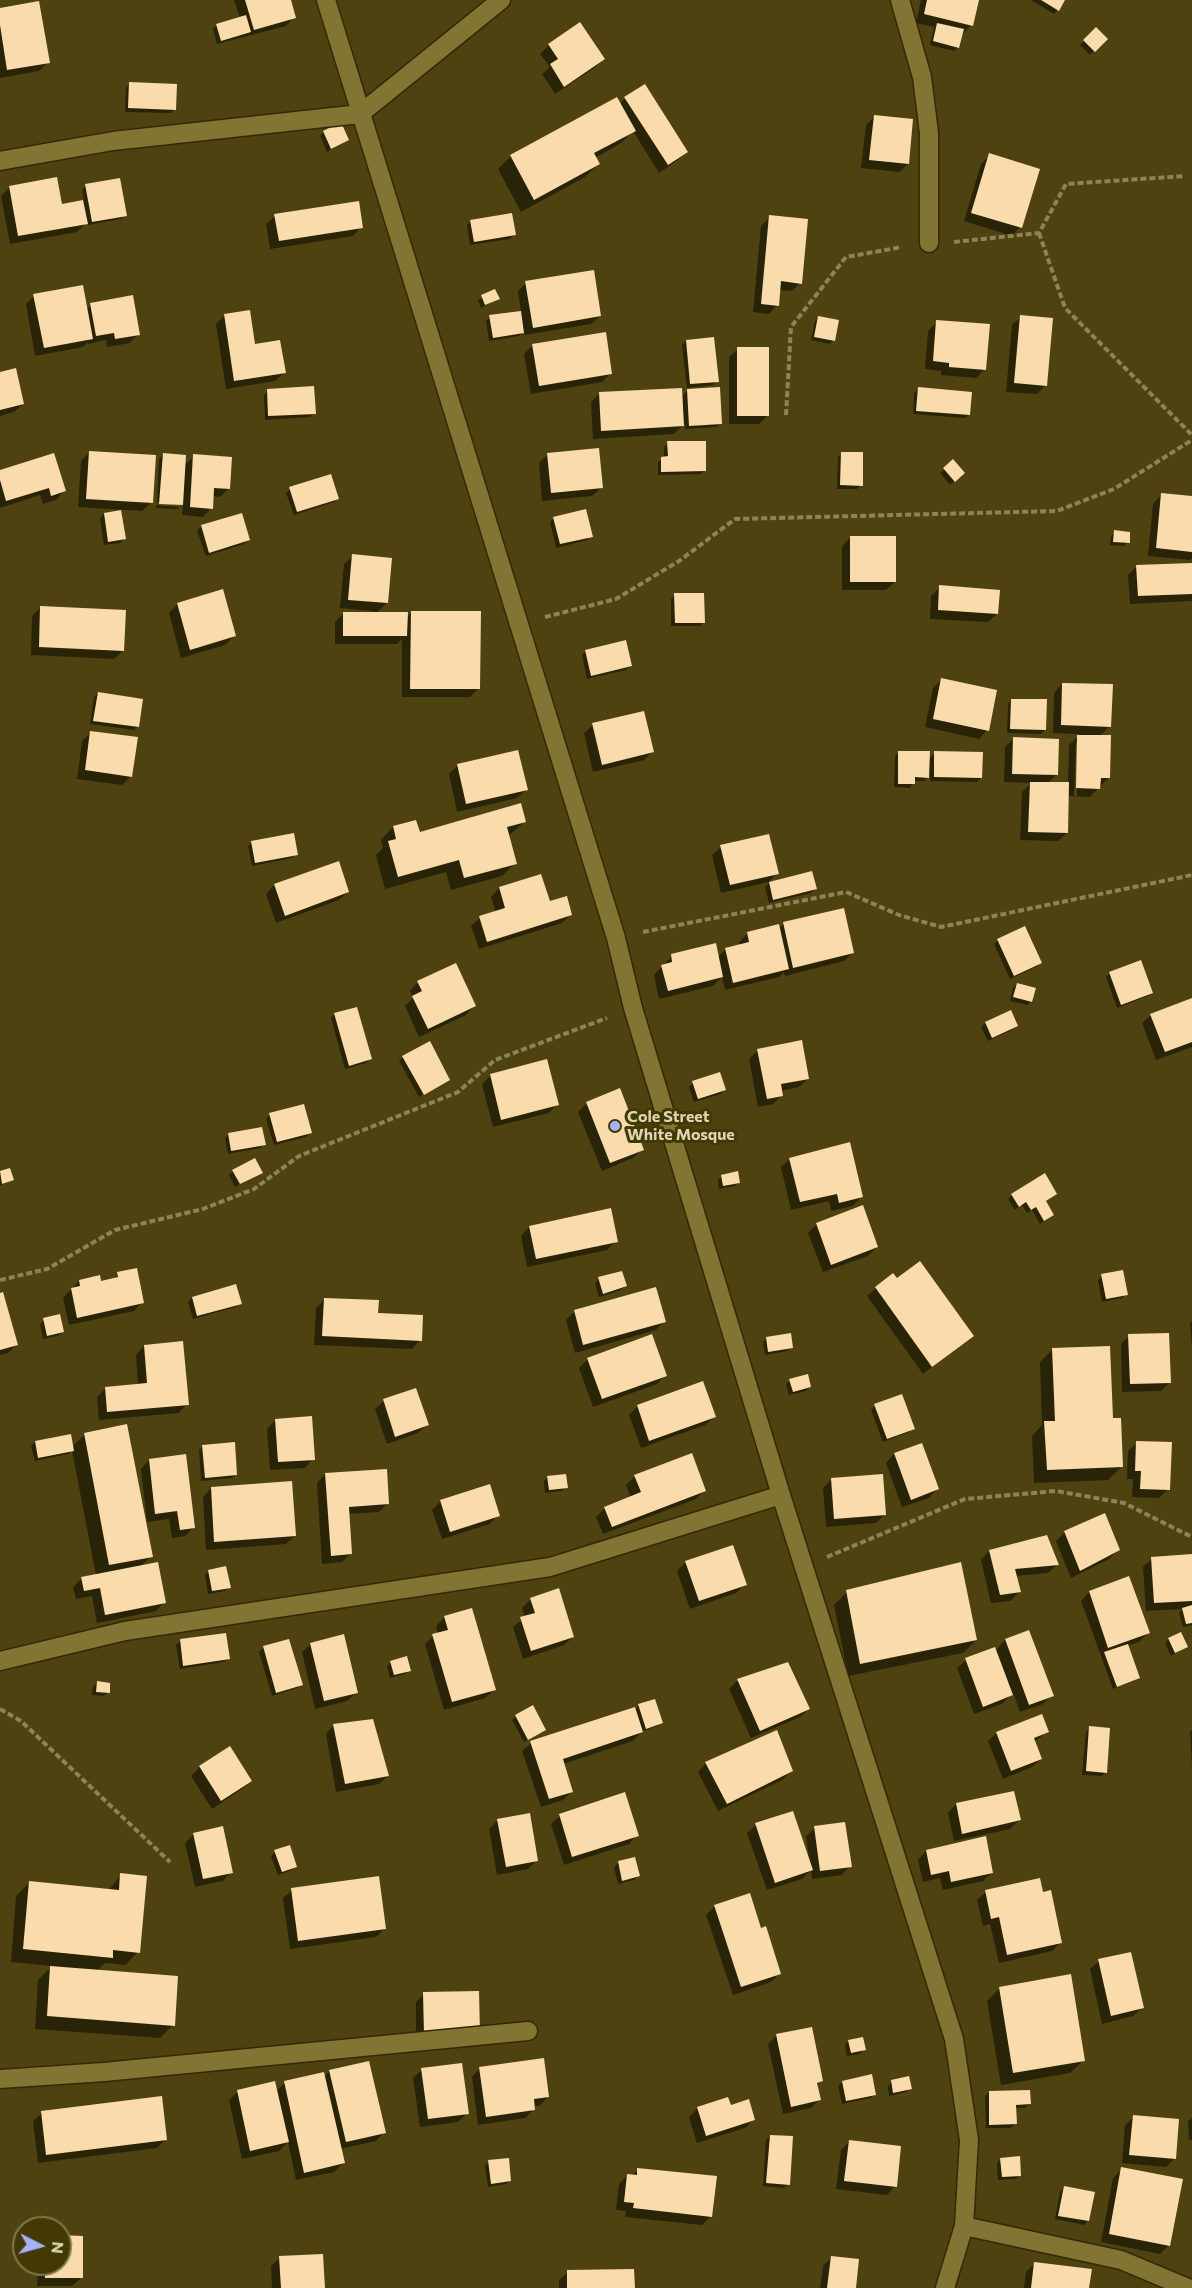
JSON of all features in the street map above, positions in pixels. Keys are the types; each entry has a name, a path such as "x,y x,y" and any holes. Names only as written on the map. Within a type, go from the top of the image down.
{"street":[{"path":"326,0 616,938 633,1008 781,1496 954,2039 969,2140 964,2226 945,2288"},
{"path":"0,161 113,141 360,114 501,0"},
{"path":"900,0 922,78 929,133 929,243"},
{"path":"0,1661 125,1631 550,1568 781,1496"},
{"path":"0,2079 173,2066 528,2031"},
{"path":"964,2226 1121,2260 1188,2288"}],"path":[{"path":"1039,233 1065,308 1192,435"},
{"path":"518,623 616,599 679,561 735,519 1057,511 1114,489 1192,440"},
{"path":"616,938 846,892 898,915 941,927 1192,875"},
{"path":"0,1280 47,1269 116,1230 202,1209 254,1189 299,1156 458,1092 495,1060 633,1008"},
{"path":"804,1566 965,1499 1056,1491 1124,1503 1192,1537"},
{"path":"0,1709 21,1721 170,1862"}],"building":[{"path":"245,0 291,0 296,18 254,30"},
{"path":"927,0 979,0 973,26 924,14"},
{"path":"1041,0 1065,0 1059,11"},
{"path":"39,1 50,63 7,70 0,25 0,8"},
{"path":"246,15 251,32 221,41 216,24"},
{"path":"580,22 605,59 564,87 550,64 558,59 548,44"},
{"path":"937,23 964,29 959,48 933,41"},
{"path":"1096,27 1108,39 1095,52 1083,40"},
{"path":"129,82 177,84 176,110 128,108"},
{"path":"645,84 688,152 668,165 624,97"},
{"path":"617,97 636,131 594,153 600,164 534,200 510,155"},
{"path":"874,115 913,119 909,164 869,160"},
{"path":"341,122 349,140 331,149 323,131"},
{"path":"989,153 1040,169 1022,228 971,213"},
{"path":"57,177 62,204 83,200 88,224 18,236 9,186"},
{"path":"120,178 127,216 92,222 85,184"},
{"path":"359,201 363,228 279,241 274,214"},
{"path":"512,213 516,235 474,242 470,220"},
{"path":"769,215 808,219 802,284 781,281 779,306 761,304"},
{"path":"594,270 601,316 533,328 525,281"},
{"path":"83,285 93,339 44,348 33,294"},
{"path":"495,289 500,299 485,305 481,295"},
{"path":"133,295 140,335 115,339 114,333 96,336 90,303"},
{"path":"250,310 255,344 280,340 286,373 234,381 224,314"},
{"path":"521,311 524,333 493,338 489,315"},
{"path":"1020,315 1053,318 1047,386 1014,383"},
{"path":"818,316 839,320 835,341 814,337"},
{"path":"936,320 990,324 986,370 949,367 949,363 933,361"},
{"path":"606,332 612,374 539,386 532,344"},
{"path":"714,337 719,382 690,384 686,340"},
{"path":"737,347 769,347 769,416 737,416"},
{"path":"16,368 24,404 0,410 0,372"},
{"path":"314,386 316,414 268,416 267,389"},
{"path":"720,387 722,424 689,426 687,389"},
{"path":"918,387 972,392 970,415 916,411"},
{"path":"682,388 684,426 601,431 599,392"},
{"path":"667,441 706,441 706,471 661,472 661,457 668,456"},
{"path":"599,448 603,488 551,493 547,453"},
{"path":"89,451 156,455 153,503 86,499"},
{"path":"841,452 863,452 863,486 840,485"},
{"path":"54,453 66,491 51,496 49,488 6,501 0,480 0,470"},
{"path":"163,453 186,455 183,505 159,504"},
{"path":"193,454 232,457 230,489 214,488 213,509 190,507"},
{"path":"953,459 965,473 955,482 943,468"},
{"path":"331,474 339,499 297,512 289,487"},
{"path":"1161,493 1192,496 1192,552 1156,548"},
{"path":"586,509 593,537 560,544 553,517"},
{"path":"121,510 126,539 108,542 104,513"},
{"path":"242,513 250,540 209,553 201,525"},
{"path":"1114,530 1130,532 1130,543 1113,542"},
{"path":"850,536 896,536 896,582 850,582"},
{"path":"352,554 392,558 388,603 348,600"},
{"path":"1192,563 1192,594 1138,596 1136,565"},
{"path":"939,585 1000,590 998,614 938,610"},
{"path":"223,589 236,636 190,650 177,603"},
{"path":"674,593 704,593 705,623 675,623"},
{"path":"40,606 126,610 124,651 39,647"},
{"path":"411,611 481,611 480,689 410,689"},
{"path":"343,612 408,612 407,636 343,636"},
{"path":"626,640 632,666 591,676 585,650"},
{"path":"941,678 997,690 989,731 933,719"},
{"path":"1062,683 1113,684 1111,727 1061,725"},
{"path":"98,692 143,699 139,727 93,721"},
{"path":"1011,699 1047,699 1046,730 1010,729"},
{"path":"644,711 654,752 602,765 592,723"},
{"path":"90,731 138,737 132,777 85,770"},
{"path":"1077,735 1111,735 1110,778 1101,778 1100,789 1076,788"},
{"path":"1013,737 1059,739 1058,775 1012,774"},
{"path":"518,750 528,790 466,804 457,764"},
{"path":"898,751 930,751 929,778 915,777 915,784 898,784"},
{"path":"934,751 983,752 982,778 934,777"},
{"path":"1030,782 1069,782 1068,833 1028,832"},
{"path":"521,803 526,822 507,827 517,864 464,878 459,860 398,877 388,841 396,839 393,826 416,820 420,832"},
{"path":"294,833 298,855 255,863 251,841"},
{"path":"769,834 779,874 730,885 720,845"},
{"path":"339,861 349,892 285,916 274,884"},
{"path":"812,871 817,889 773,900 769,882"},
{"path":"541,874 550,901 567,896 572,915 487,942 479,916 505,908 499,887"},
{"path":"844,908 854,953 793,968 783,922"},
{"path":"779,924 789,969 733,983 725,948 749,942 747,932"},
{"path":"1025,926 1042,963 1014,976 997,939"},
{"path":"716,943 723,977 668,991 661,965 672,962 671,954"},
{"path":"1141,960 1153,993 1121,1005 1109,972"},
{"path":"456,963 476,1006 428,1029 412,996 422,991 417,981"},
{"path":"1017,983 1036,988 1032,1002 1013,997"},
{"path":"1192,998 1192,1042 1165,1052 1150,1014"},
{"path":"357,1007 372,1059 349,1066 334,1013"},
{"path":"1011,1010 1018,1026 992,1038 985,1022"},
{"path":"802,1040 809,1079 781,1084 783,1096 767,1099 757,1049"},
{"path":"430,1041 450,1080 424,1095 402,1056"},
{"path":"547,1059 559,1105 501,1120 490,1074"},
{"path":"720,1072 726,1090 698,1099 692,1081"},
{"name":"Cole Street White Mosque","path":"620,1088 644,1150 610,1163 586,1102"},
{"path":"304,1104 312,1133 277,1142 269,1113"},
{"path":"262,1127 266,1145 231,1151 228,1133"},
{"path":"850,1142 863,1197 839,1203 837,1194 800,1202 789,1158"},
{"path":"255,1158 263,1173 240,1184 232,1170"},
{"path":"10,1168 14,1180 2,1184 0,1171"},
{"path":"738,1171 740,1183 723,1186 721,1175"},
{"path":"1045,1173 1057,1194 1046,1201 1054,1215 1044,1221 1036,1207 1031,1210 1026,1202 1019,1207 1011,1194"},
{"path":"863,1205 878,1247 831,1265 816,1223"},
{"path":"611,1208 618,1242 536,1259 529,1226"},
{"path":"920,1261 974,1336 932,1367 875,1287 893,1273 897,1278"},
{"path":"137,1268 144,1303 77,1318 71,1288 80,1286 79,1280 100,1275 101,1281 118,1277 117,1272"},
{"path":"1123,1270 1128,1295 1106,1299 1101,1274"},
{"path":"622,1271 627,1286 603,1294 598,1277"},
{"path":"236,1284 242,1304 197,1316 192,1297"},
{"path":"656,1287 666,1322 583,1345 574,1310"},
{"path":"3,1292 18,1345 0,1350 0,1293"},
{"path":"324,1298 379,1300 378,1313 423,1315 422,1341 322,1336"},
{"path":"60,1314 64,1332 47,1336 43,1318"},
{"path":"791,1333 793,1348 768,1352 766,1337"},
{"path":"1169,1333 1171,1383 1130,1384 1128,1334"},
{"path":"652,1334 667,1376 602,1399 587,1358"},
{"path":"183,1341 189,1405 107,1412 105,1387 147,1383 144,1345"},
{"path":"1110,1346 1113,1418 1121,1418 1123,1467 1047,1470 1044,1421 1055,1421 1052,1348"},
{"path":"808,1374 811,1387 793,1392 789,1379"},
{"path":"703,1381 716,1417 649,1441 637,1405"},
{"path":"416,1388 429,1425 395,1437 383,1399"},
{"path":"902,1394 915,1429 887,1439 874,1404"},
{"path":"312,1416 315,1460 278,1462 275,1419"},
{"path":"127,1424 153,1557 109,1565 84,1433"},
{"path":"71,1434 74,1451 38,1458 35,1441"},
{"path":"1136,1441 1172,1442 1170,1490 1140,1489 1141,1471 1135,1471"},
{"path":"235,1442 237,1475 205,1478 202,1445"},
{"path":"922,1443 939,1489 911,1500 894,1453"},
{"path":"692,1453 706,1491 612,1527 604,1507 641,1492 634,1475"},
{"path":"186,1454 195,1528 180,1530 177,1511 155,1514 149,1459"},
{"path":"387,1469 389,1504 349,1507 352,1554 331,1556 325,1473"},
{"path":"566,1474 568,1488 549,1490 547,1476"},
{"path":"883,1474 886,1515 834,1519 831,1478"},
{"path":"292,1481 296,1536 214,1542 211,1487"},
{"path":"490,1484 500,1516 450,1532 440,1500"},
{"path":"1105,1513 1120,1550 1080,1571 1064,1531"},
{"path":"1047,1535 1059,1565 1015,1569 1021,1592 1000,1595 989,1550"},
{"path":"733,1545 747,1585 699,1601 685,1561"},
{"path":"1192,1554 1192,1601 1154,1603 1151,1557"},
{"path":"158,1562 166,1603 105,1615 100,1588 84,1591 81,1577"},
{"path":"961,1562 977,1640 860,1664 846,1590"},
{"path":"226,1566 231,1588 212,1591 208,1570"},
{"path":"1129,1576 1150,1633 1108,1648 1089,1591"},
{"path":"559,1588 574,1637 531,1651 520,1617 535,1613 530,1598"},
{"path":"1192,1605 1192,1623 1186,1624 1182,1608"},
{"path":"472,1608 496,1690 452,1702 432,1634 448,1630 444,1616"},
{"path":"1029,1630 1054,1696 1029,1705 1005,1639"},
{"path":"1181,1632 1188,1647 1175,1653 1168,1638"},
{"path":"226,1633 230,1659 183,1666 180,1639"},
{"path":"344,1634 358,1693 324,1701 310,1643"},
{"path":"289,1639 303,1685 276,1693 263,1646"},
{"path":"1128,1644 1140,1678 1117,1687 1104,1652"},
{"path":"995,1647 1013,1695 983,1707 965,1658"},
{"path":"407,1656 411,1671 394,1675 390,1661"},
{"path":"788,1662 810,1709 760,1731 737,1679"},
{"path":"97,1681 110,1683 110,1693 96,1692"},
{"path":"655,1699 663,1723 646,1729 638,1704"},
{"path":"533,1705 546,1730 528,1740 515,1715"},
{"path":"635,1707 643,1732 563,1759 573,1792 549,1799 530,1741"},
{"path":"1042,1714 1049,1732 1034,1738 1042,1759 1011,1771 996,1732"},
{"path":"373,1719 389,1776 345,1784 333,1724"},
{"path":"1089,1726 1110,1728 1107,1773 1086,1771"},
{"path":"777,1730 793,1771 727,1804 705,1762"},
{"path":"230,1746 252,1781 221,1801 199,1766"},
{"path":"1014,1791 1021,1820 962,1834 956,1803"},
{"path":"625,1792 639,1836 572,1857 559,1814"},
{"path":"793,1811 813,1870 775,1883 755,1823"},
{"path":"530,1813 538,1861 506,1867 497,1819"},
{"path":"845,1822 852,1867 820,1871 814,1826"},
{"path":"223,1826 233,1873 203,1879 193,1833"},
{"path":"986,1836 993,1873 951,1882 949,1871 931,1875 926,1850"},
{"path":"290,1845 297,1867 282,1872 274,1850"},
{"path":"635,1857 640,1876 622,1881 618,1861"},
{"path":"120,1873 147,1876 140,1953 113,1950 113,1958 23,1949 29,1881 119,1890"},
{"path":"379,1876 386,1929 298,1941 291,1888"},
{"path":"1040,1878 1043,1892 1051,1890 1062,1943 1007,1955 999,1917 991,1919 985,1890"},
{"path":"750,1893 761,1928 766,1926 781,1974 741,1987 714,1905"},
{"path":"1131,1952 1144,2008 1111,2016 1098,1959"},
{"path":"50,1966 178,1976 175,2026 47,2016"},
{"path":"1071,1974 1085,2061 1013,2073 999,1987"},
{"path":"479,1991 480,2034 424,2035 423,1992"},
{"path":"812,2027 823,2081 817,2083 821,2100 791,2107 776,2034"},
{"path":"863,2037 866,2050 851,2053 848,2040"},
{"path":"544,2058 549,2097 534,2099 535,2110 486,2117 479,2067"},
{"path":"369,2061 386,2133 346,2142 329,2070"},
{"path":"462,2063 469,2114 428,2119 421,2068"},
{"path":"324,2072 345,2163 304,2173 284,2081"},
{"path":"872,2074 876,2095 846,2101 842,2081"},
{"path":"909,2076 912,2089 893,2093 891,2080"},
{"path":"275,2081 289,2142 250,2151 237,2090"},
{"path":"1030,2090 1031,2104 1016,2105 1017,2124 989,2125 989,2091"},
{"path":"162,2096 167,2140 46,2155 41,2111"},
{"path":"728,2097 731,2105 749,2099 755,2120 706,2136 697,2107"},
{"path":"1133,2115 1179,2119 1176,2159 1129,2155"},
{"path":"770,2135 793,2136 790,2185 766,2183"},
{"path":"849,2140 901,2146 897,2187 844,2181"},
{"path":"1020,2156 1021,2176 1002,2177 1000,2158"},
{"path":"509,2158 511,2181 491,2184 488,2160"},
{"path":"1121,2167 1183,2179 1170,2246 1109,2234"},
{"path":"637,2168 717,2176 712,2217 633,2208 634,2203 624,2202 627,2174 637,2175"},
{"path":"1064,2186 1095,2192 1089,2221 1058,2216"},
{"path":"72,2236 83,2236 83,2278 45,2278 45,2276 72,2276"},
{"path":"323,2254 325,2288 281,2288 279,2256"},
{"path":"831,2256 859,2259 856,2288 827,2288"},
{"path":"1034,2262 1092,2269 1089,2288 1031,2288"},
{"path":"634,2269 635,2288 567,2288 567,2270"}],"place":[{"name":"Cole Street White Mosque","path":"615,1126"}]}
